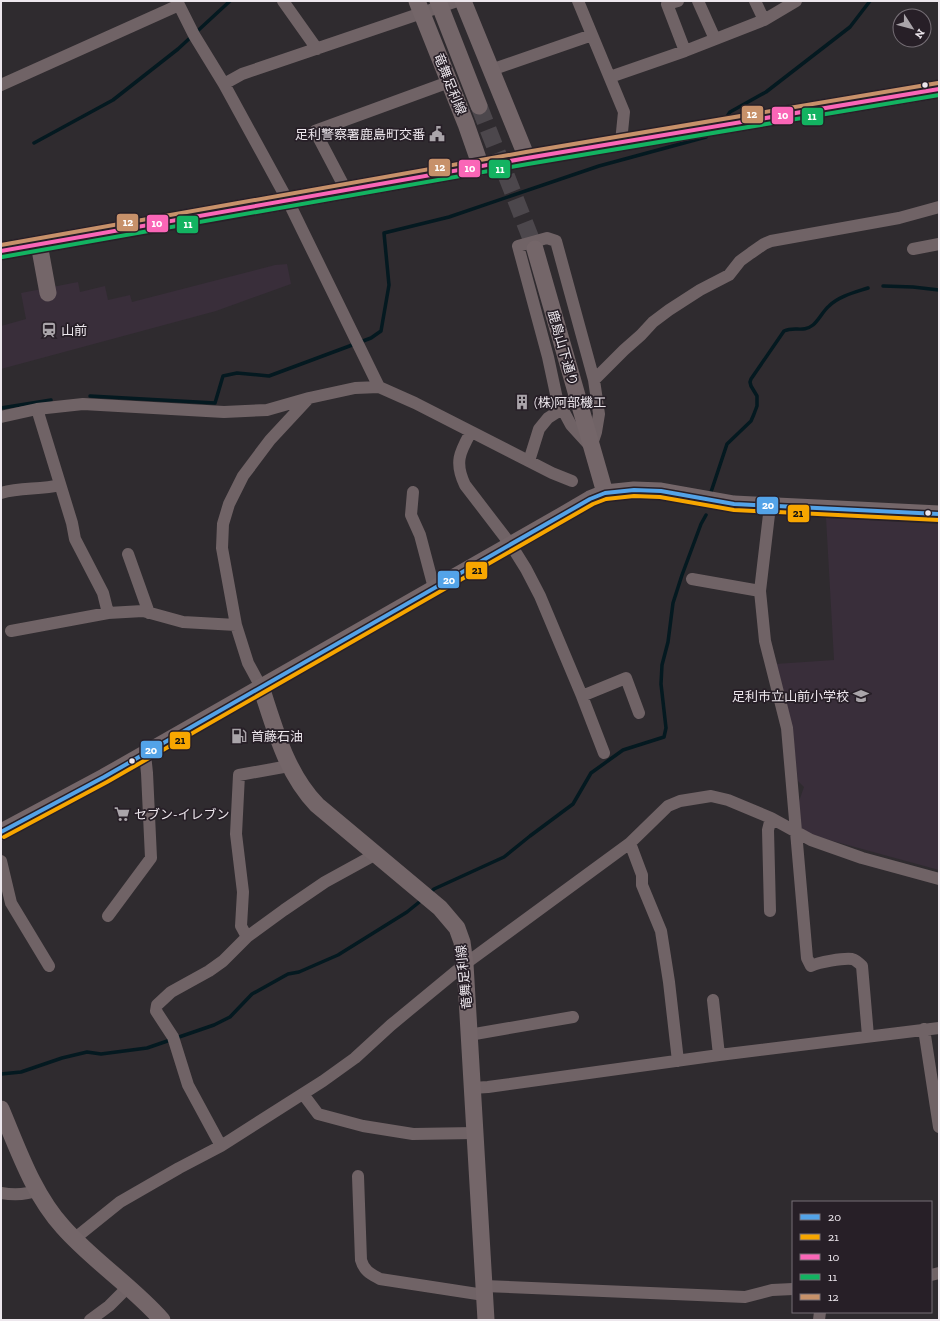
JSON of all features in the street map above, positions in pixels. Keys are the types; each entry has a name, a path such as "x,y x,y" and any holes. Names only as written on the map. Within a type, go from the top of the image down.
{"main road":[{"path":"463,1 527,158"},
{"path":"439,3 479,106"},
{"name":"竜舞足利線","path":"419,7 466,124 481,167"},
{"path":"1,251 527,158 939,89"},
{"path":"39,244 48,293"},
{"name":"鹿島山下通り","path":"534,249 605,493"},
{"path":"1,832 145,754 590,499 605,493 634,490 661,491 734,504 939,514"},
{"name":"竜舞足利線","path":"261,687 289,766 306,794 317,805 432,900 457,928 462,942 465,964 486,1320"},
{"path":"1,1109 18,1151 53,1215 74,1239 129,1286 162,1320"}],"street":[{"path":"283,1 317,48"},
{"path":"224,84 242,74 317,48 419,7 457,1"},
{"path":"578,1 624,112 621,142"},
{"path":"678,1 668,4 685,51"},
{"path":"698,1 716,39"},
{"path":"755,1 764,20"},
{"path":"610,77 685,51 764,20 796,1"},
{"path":"1,85 178,3 194,35 224,84 288,201 378,387"},
{"path":"491,70 592,35"},
{"path":"346,190 315,131 449,82"},
{"path":"594,380 658,318 684,300 729,275 740,261 764,244 771,241 899,218 939,207"},
{"path":"546,238 556,241 594,380 599,414 596,432 591,447 571,425 557,399 548,357 518,246 546,238"},
{"path":"913,249 939,244"},
{"path":"1,417 37,409 83,404 224,412 267,410 309,398 355,388 378,387 552,473 572,481"},
{"path":"261,687 248,663 236,625 222,548 223,524 229,504 243,476 270,440 309,398"},
{"path":"37,409 72,523 75,539 102,593 108,613"},
{"path":"529,461 540,429 548,418 562,409"},
{"path":"471,432 462,447 458,460 460,474 465,485 511,545 540,596 604,753"},
{"path":"1,493 60,485"},
{"path":"413,492 411,514 420,534 434,588"},
{"path":"770,506 760,591 765,640 787,728 807,958 810,966 818,963 852,959 862,966 868,1036"},
{"path":"128,554 149,613"},
{"path":"692,579 760,591"},
{"path":"11,631 108,613 143,611 183,622 236,625"},
{"path":"582,696 626,678 639,713"},
{"path":"108,916 151,858 145,754"},
{"path":"247,937 241,926 243,892 236,834 239,775 289,766"},
{"path":"74,1239 120,1202 221,1146 323,1081 355,1058 391,1025 465,964 630,843 668,806 680,801 696,797 711,796 728,800 771,818 811,840 862,858 939,879"},
{"path":"770,911 768,830 771,818"},
{"path":"630,843 642,875 642,885 661,931 669,982 678,1061"},
{"path":"221,1146 188,1085 173,1037 156,1011 157,1005 170,992 209,971 222,961 247,937 284,910 325,882 376,854"},
{"path":"1,861 11,903 49,966"},
{"path":"713,1000 719,1055"},
{"path":"469,1035 573,1017"},
{"path":"472,1088 719,1055 939,1028"},
{"path":"924,1029 939,1127"},
{"path":"303,1094 318,1114 364,1126 413,1134 475,1133"},
{"path":"358,1176 361,1260 363,1268 370,1274 380,1279 484,1290 745,1298 772,1290 792,1289"},
{"path":"1,1193 30,1193 38,1190"},
{"path":"90,1320 109,1306 129,1286"}],"shaded area":[{"path":"287,264 291,284 216,311 1,369 1,326 26,319 21,293 78,282 80,292 105,286 108,300 130,295 132,302 275,265"},
{"name":"足利市立山前小学校","path":"826,518 939,524 939,870 811,835 801,828 797,807 804,787 798,781 792,728 775,664 834,660"}],"waterway":[{"path":"34,143 113,100 178,49 230,1"},
{"path":"726,118 730,112 766,92 850,27 870,1"},
{"path":"90,396 215,403 223,376 237,373 269,376 371,338 381,331 389,285 384,233 449,217 599,166 706,137"},
{"path":"883,286 939,290"},
{"path":"711,492 727,444 751,421 757,406 757,396 751,386 751,379 784,331 792,329 806,329 813,325 833,303 848,295 868,288"},
{"path":"1,408 51,400"},
{"path":"429,894 434,889 504,857 573,804 591,773 623,750 664,737 666,728 661,684 662,665 668,642 673,603 701,524 706,515"},
{"path":"1,1074 21,1072 62,1058 87,1052 101,1054 147,1048 214,1025 230,1017 252,994 288,974 299,972 338,955 407,912 423,899"}],"tunnel":[{"path":"479,106 535,249"}],"transit line":[{"name":"12","path":"1,245 526,152 938,83"},
{"name":"10","path":"1,251 527,158 939,89"},
{"name":"11","path":"2,257 528,164 939,95"},
{"name":"20","path":"1,832 104,777 590,499 605,493 634,490 661,491 734,504 939,514"},
{"name":"21","path":"4,837 107,782 593,504 606,499 634,496 660,497 734,510 939,520"}],"place":[{"name":"足利警察署鹿島町交番","path":"437,134"},
{"name":"山前","path":"49,330"},
{"name":"(株)阿部機工","path":"522,402"},
{"name":"足利市立山前小学校","path":"861,696"},
{"name":"首藤石油","path":"239,736"},
{"name":"セブン-イレブン","path":"122,814"}]}
